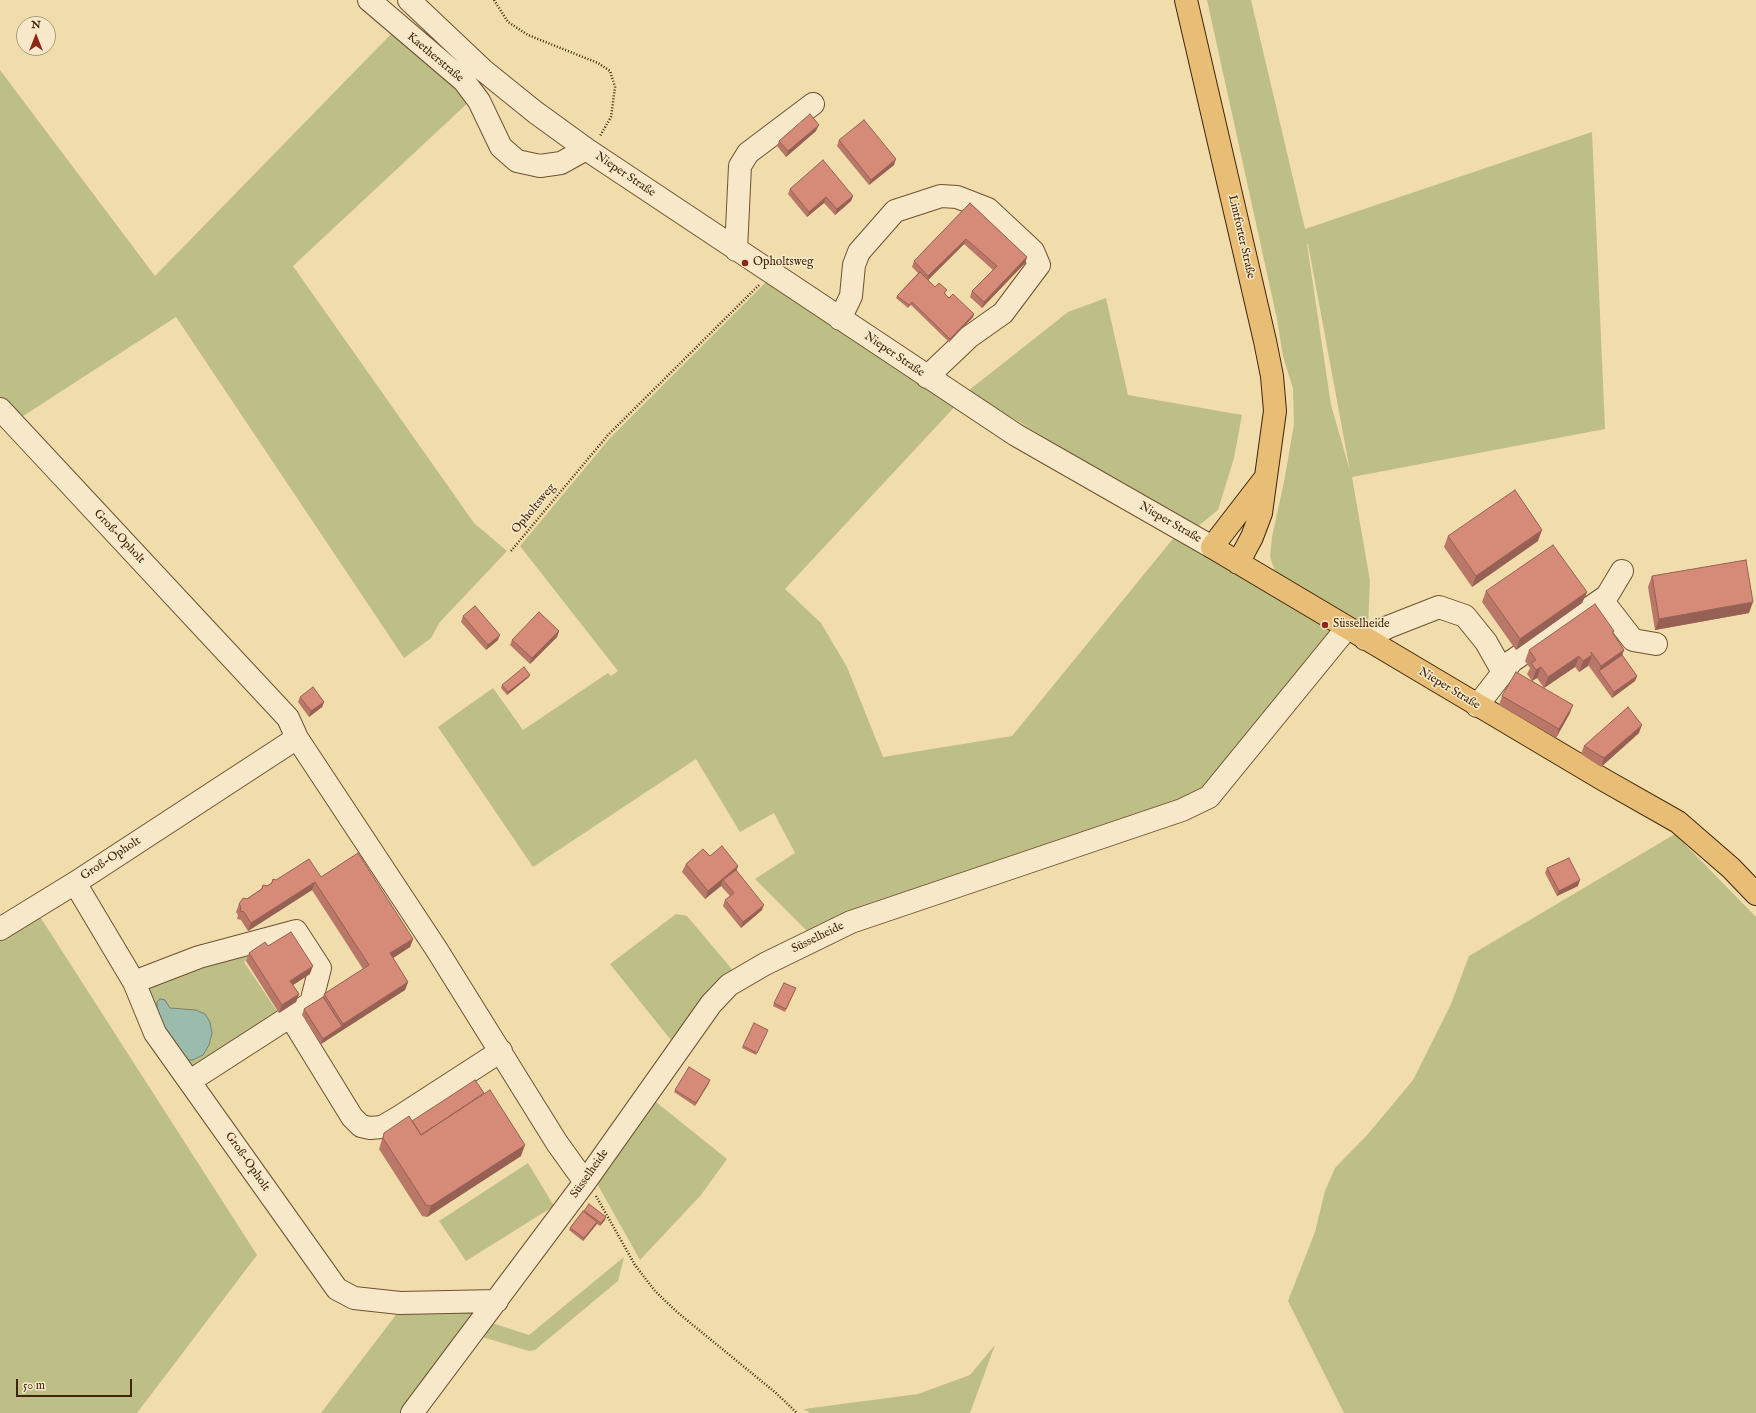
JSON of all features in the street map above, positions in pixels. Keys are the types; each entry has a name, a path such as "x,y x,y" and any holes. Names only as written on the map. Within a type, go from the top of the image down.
{"main road":[{"name":"Lintforter Straße","path":"1186,0 1257,305 1272,376 1275,411 1260,513 1252,536 1238,563"},
{"name":"Lintforter Straße","path":"1212,547 1266,477"},
{"name":"Nieper Straße","path":"1212,547 1478,706 1678,822 1731,868 1756,894"}],"street":[{"name":"Kaetherstraße","path":"369,0 464,81 479,101 501,147 517,161 540,166 561,163 586,149"},
{"name":"Nieper Straße","path":"409,0 483,70 535,112 586,149 1016,435 1212,547"},
{"path":"736,250 740,166 748,153 813,104"},
{"path":"840,319 851,296 854,265 860,252 895,211 940,196 957,197 988,209 1033,251 1039,265 1002,313 969,337 927,377"},
{"name":"Groß-Opholt","path":"0,409 288,718 297,738 75,883 134,982 154,1033 190,1081 337,1289 354,1298 400,1303 497,1301"},
{"path":"1478,706 1512,661 1607,596 1622,570"},
{"path":"1602,600 1633,640 1656,644"},
{"path":"1365,639 1388,627 1438,607 1465,616 1486,642 1503,672"},
{"name":"Süsselheide","path":"412,1413 585,1182 711,1004 729,985 765,964 851,922 1182,810 1208,797 1347,628"},
{"path":"297,738 437,950 557,1143 585,1182"},
{"path":"0,929 75,883"},
{"path":"134,982 199,958 296,931 320,968 311,1003 190,1081"},
{"path":"290,1016 352,1117 361,1126 370,1128 382,1127 399,1118 501,1051"}],"path":[{"name":"Nieper Straße","path":"494,0 508,22 528,36 598,63 610,71 616,87 611,117 600,136 586,149"},
{"name":"Opholtsweg","path":"511,551 608,434 771,273"},
{"path":"585,1182 599,1200 635,1265 655,1291 677,1312 776,1393 797,1413"}],"green space":[{"path":"1207,0 1251,0 1305,229 1592,132 1605,429 1352,477 1370,581 1368,626 1276,574 1270,557 1272,537 1284,482 1294,424 1293,389 1283,356 1277,319","holes":["1308,244 1350,471 1331,405"]},
{"path":"394,31 472,99 293,266 474,523 507,551 440,622 431,638 404,658 176,317 17,420 0,401 0,70 155,276"},
{"path":"768,280 961,400 785,589 821,623 847,667 883,757 1012,736 1176,535 1333,630 1212,786 1181,804 810,934 755,879 795,853 774,813 740,832 696,759 533,867 438,727 493,688 523,730 608,673 611,676 618,671 520,546 610,438"},
{"path":"1106,298 1128,395 1242,415 1234,458 1218,510 1197,527 1127,487 968,391 1068,312"},
{"path":"1675,834 1756,917 1756,1413 1344,1413 1288,1301 1315,1232 1325,1191 1335,1168 1368,1134 1413,1080 1451,1004 1469,956"},
{"path":"37,912 257,1255 137,1413 0,1413 0,935"},
{"path":"676,914 687,916 736,974 674,1044 610,964"},
{"path":"257,953 244,962 279,1014 278,1019 201,1069 192,1071 183,1067 168,1046 150,1013 146,995 152,981 205,960","holes":["160,1000 165,1000 170,1008 196,1010 205,1014 210,1022 212,1033 209,1045 203,1055 194,1060 187,1060 173,1046 158,1019 157,1002"]},
{"path":"651,1098 727,1159 701,1195 640,1260 595,1180"},
{"path":"528,1163 554,1206 466,1261 439,1221"},
{"path":"624,1257 618,1281 535,1350 529,1351 479,1336 489,1322 529,1335"},
{"path":"402,1307 482,1307 402,1413 321,1413"},
{"path":"995,1345 970,1413 810,1413 804,1409 918,1394 970,1375"}],"shaded area":[{"path":"160,999 165,1000 170,1008 196,1010 205,1014 210,1022 212,1033 209,1045 203,1055 193,1060 187,1060 165,1034 157,1008 157,1002"}],"building":[{"path":"810,114 819,125 788,151 779,141"},
{"path":"864,120 896,159 871,180 839,140"},
{"path":"823,160 853,196 837,209 826,197 809,212 790,189"},
{"path":"970,203 1027,257 984,302 972,291 997,266 966,239 928,276 914,261"},
{"path":"920,272 935,287 939,283 947,290 944,293 949,298 953,294 974,314 950,339 912,302 909,305 897,296"},
{"path":"1515,490 1542,530 1476,576 1448,536"},
{"path":"1553,545 1587,592 1520,639 1486,591"},
{"path":"1746,560 1753,602 1659,619 1652,576"},
{"path":"1595,604 1614,631 1612,632 1624,650 1601,666 1591,652 1592,655 1583,661 1579,656 1548,677 1541,667 1536,670 1531,663 1536,660 1529,650"},
{"path":"475,606 500,635 488,645 463,616"},
{"path":"539,612 559,631 532,658 512,640"},
{"path":"1622,655 1637,676 1614,692 1599,671"},
{"path":"524,667 530,675 508,692 502,685"},
{"path":"1516,672 1573,705 1559,729 1502,696"},
{"path":"313,687 324,702 311,711 300,697"},
{"path":"1628,707 1642,725 1604,758 1584,746"},
{"path":"722,846 738,866 708,891 686,864 703,849 710,856"},
{"path":"358,853 413,939 390,953 408,982 343,1024 324,994 369,965 315,882 251,923 244,912 240,911 241,907 239,904 243,898 247,899 262,889 263,885 267,886 272,883 273,879 276,880 309,859 321,877"},
{"path":"1569,858 1580,880 1559,891 1547,868"},
{"path":"736,870 764,905 743,922 725,900 734,893 723,880"},
{"path":"291,932 313,966 290,981 299,994 282,1005 249,953 265,942 268,946"},
{"path":"784,983 796,988 786,1009 774,1003"},
{"path":"323,997 342,1026 323,1039 304,1009"},
{"path":"754,1023 768,1030 757,1053 743,1046"},
{"path":"689,1067 710,1080 696,1103 675,1090"},
{"path":"475,1080 484,1093 421,1135 412,1121"},
{"path":"490,1090 525,1145 431,1206 426,1205 383,1138 384,1133 409,1116 421,1135"},
{"path":"589,1204 606,1217 601,1223 584,1211"},
{"path":"583,1211 597,1222 584,1238 570,1228"}],"place":[{"name":"Opholtsweg","path":"745,263"},
{"name":"Süsselheide","path":"1325,625"}]}
